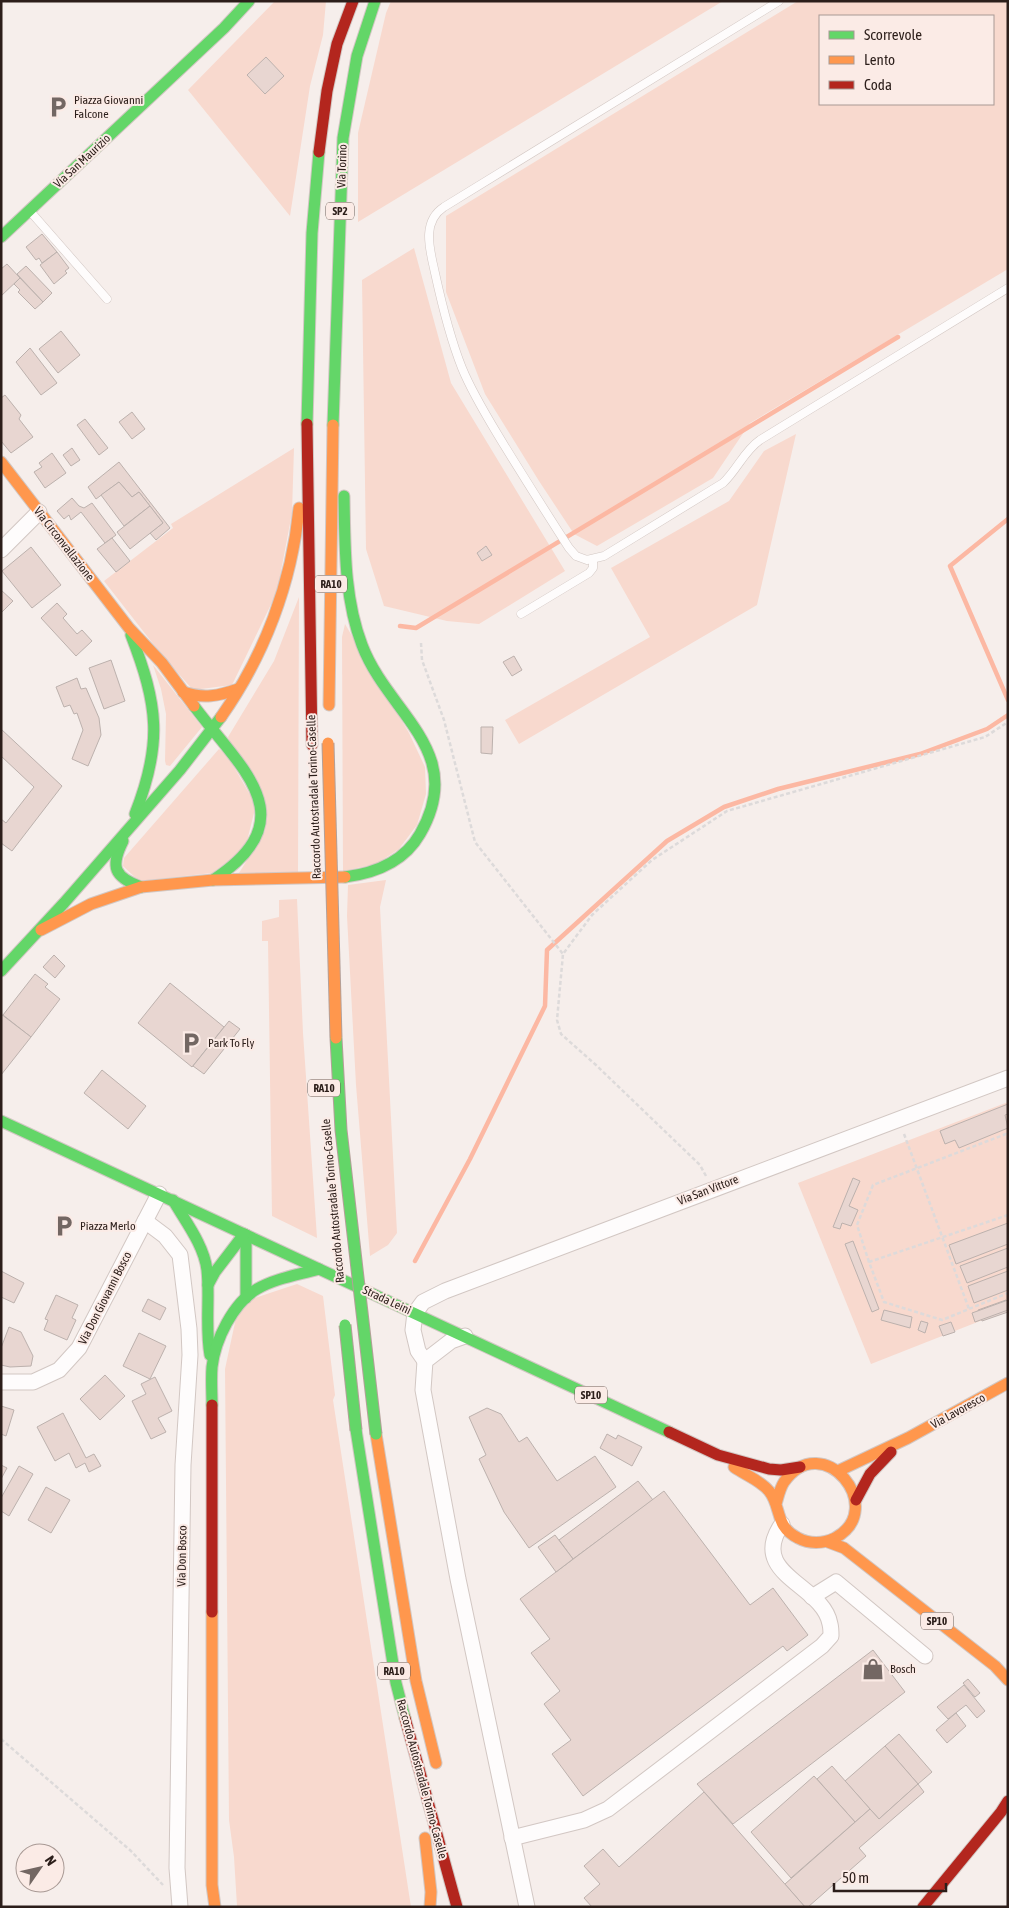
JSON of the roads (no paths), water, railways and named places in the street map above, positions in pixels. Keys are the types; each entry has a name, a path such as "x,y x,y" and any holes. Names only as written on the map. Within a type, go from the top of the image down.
{"main road":[{"name":"Via San Maurizio","path":"1,237 224,28 249,1"},
{"name":"Via Torino","path":"307,424 312,241 319,134 338,42 353,1"},
{"name":"Via Torino","path":"333,425 343,138 357,56 375,1"},
{"name":"SP2","path":"1,971 41,930 188,761 213,730 238,689 275,614 284,585 299,515 300,471 307,424"},
{"name":"Raccordo Autostradale Torino-Caselle","path":"307,424 312,750"},
{"name":"SP2","path":"41,930 91,904 141,888 213,880 346,877 368,874 395,862 408,851 418,838 432,802 435,784 433,763 427,746 417,729 384,688 372,667 355,623 349,592 343,482 333,425"},
{"name":"Raccordo Autostradale Torino-Caselle","path":"328,713 333,425"},
{"name":"Via Circonvallazione","path":"1,462 128,626"},
{"path":"128,626 154,654 248,774 256,789 260,804 260,818 257,834 250,850 237,865 213,880"},
{"path":"128,626 149,684 155,710 155,739 149,776 140,804 114,860 119,876 127,883 141,888"},
{"path":"183,692 202,698 238,689"},
{"name":"Raccordo Autostradale Torino-Caselle","path":"328,738 334,987 342,1130 376,1434 416,1682 439,1775"},
{"name":"Raccordo Autostradale Torino-Caselle","path":"316,864 317,884"},
{"name":"Strada Leinì","path":"1,1121 718,1455 769,1470 800,1467"},
{"path":"173,1200 204,1257 208,1285 207,1338 212,1366 212,1885 214,1907"},
{"path":"208,1285 214,1272 245,1234"},
{"path":"245,1234 246,1298"},
{"name":"Raccordo Autostradale Torino-Caselle","path":"339,1262 342,1291"},
{"path":"212,1366 224,1327 235,1309 246,1298 266,1284 320,1269"},
{"name":"Raccordo Autostradale Torino-Caselle","path":"344,1311 356,1430 396,1683 457,1907"},
{"name":"Via Lavoresco","path":"908,1438 1008,1383"},
{"path":"856,1500 853,1489 847,1479 838,1470 908,1438"},
{"path":"858,1534 854,1516 856,1500 868,1474 876,1464 908,1438"},
{"name":"Strada Leinì","path":"718,1455 739,1471 759,1482 768,1491 776,1504"},
{"name":"SP10","path":"800,1467 820,1464 838,1470"},
{"path":"776,1504 782,1482 790,1473 800,1467"},
{"name":"SP10","path":"776,1504 777,1514 790,1534 802,1541 815,1544 828,1542 844,1548 995,1666 1008,1680"},
{"path":"828,1542 844,1532 854,1516"},
{"name":"SP10","path":"863,1546 880,1576"},
{"name":"SP10","path":"995,1666 1008,1671"},
{"path":"413,1745 431,1892 430,1907"},
{"path":"923,1907 1005,1810 1008,1801"}],"street":[{"path":"1,550 39,512"},
{"name":"Via San Vittore","path":"415,1313 423,1302 444,1291 1008,1078"},
{"name":"Via Don Giovanni Bosco","path":"1,1382 33,1382 60,1370 79,1348 159,1194"},
{"name":"Via Don Bosco","path":"145,1221 165,1236 180,1255 190,1338 183,1465 177,1868 180,1905"},
{"path":"415,1313 413,1330 418,1351 425,1361 423,1390 458,1579 526,1907"},
{"path":"425,1361 451,1341 465,1336"},
{"path":"512,1838 584,1820 608,1809 822,1646 831,1636 830,1623 824,1611 774,1560 772,1549 775,1534 782,1524"},
{"path":"812,1598 836,1582 925,1656"}],"lane":[{"path":"779,1 444,206 435,214 431,221 429,231 430,249 446,316 462,367 482,409 569,548 582,558 593,560 610,553 718,486 730,476 752,447 760,440 1008,288"},
{"path":"30,210 107,299"},
{"path":"521,614 589,574 593,568 593,560"}],"waterway":[{"path":"400,626 416,628 898,337"},
{"path":"1008,519 950,566 1008,700"},
{"path":"415,1261 470,1159 545,1006 547,950 667,841 724,807 778,789 920,754 987,729 1008,715"}],"place":[{"name":"Piazza Giovanni Falcone","path":"58,107"},
{"name":"Park To Fly","path":"191,1043"},
{"name":"Piazza Merlo","path":"64,1226"},
{"name":"Bosch","path":"873,1669"}]}
